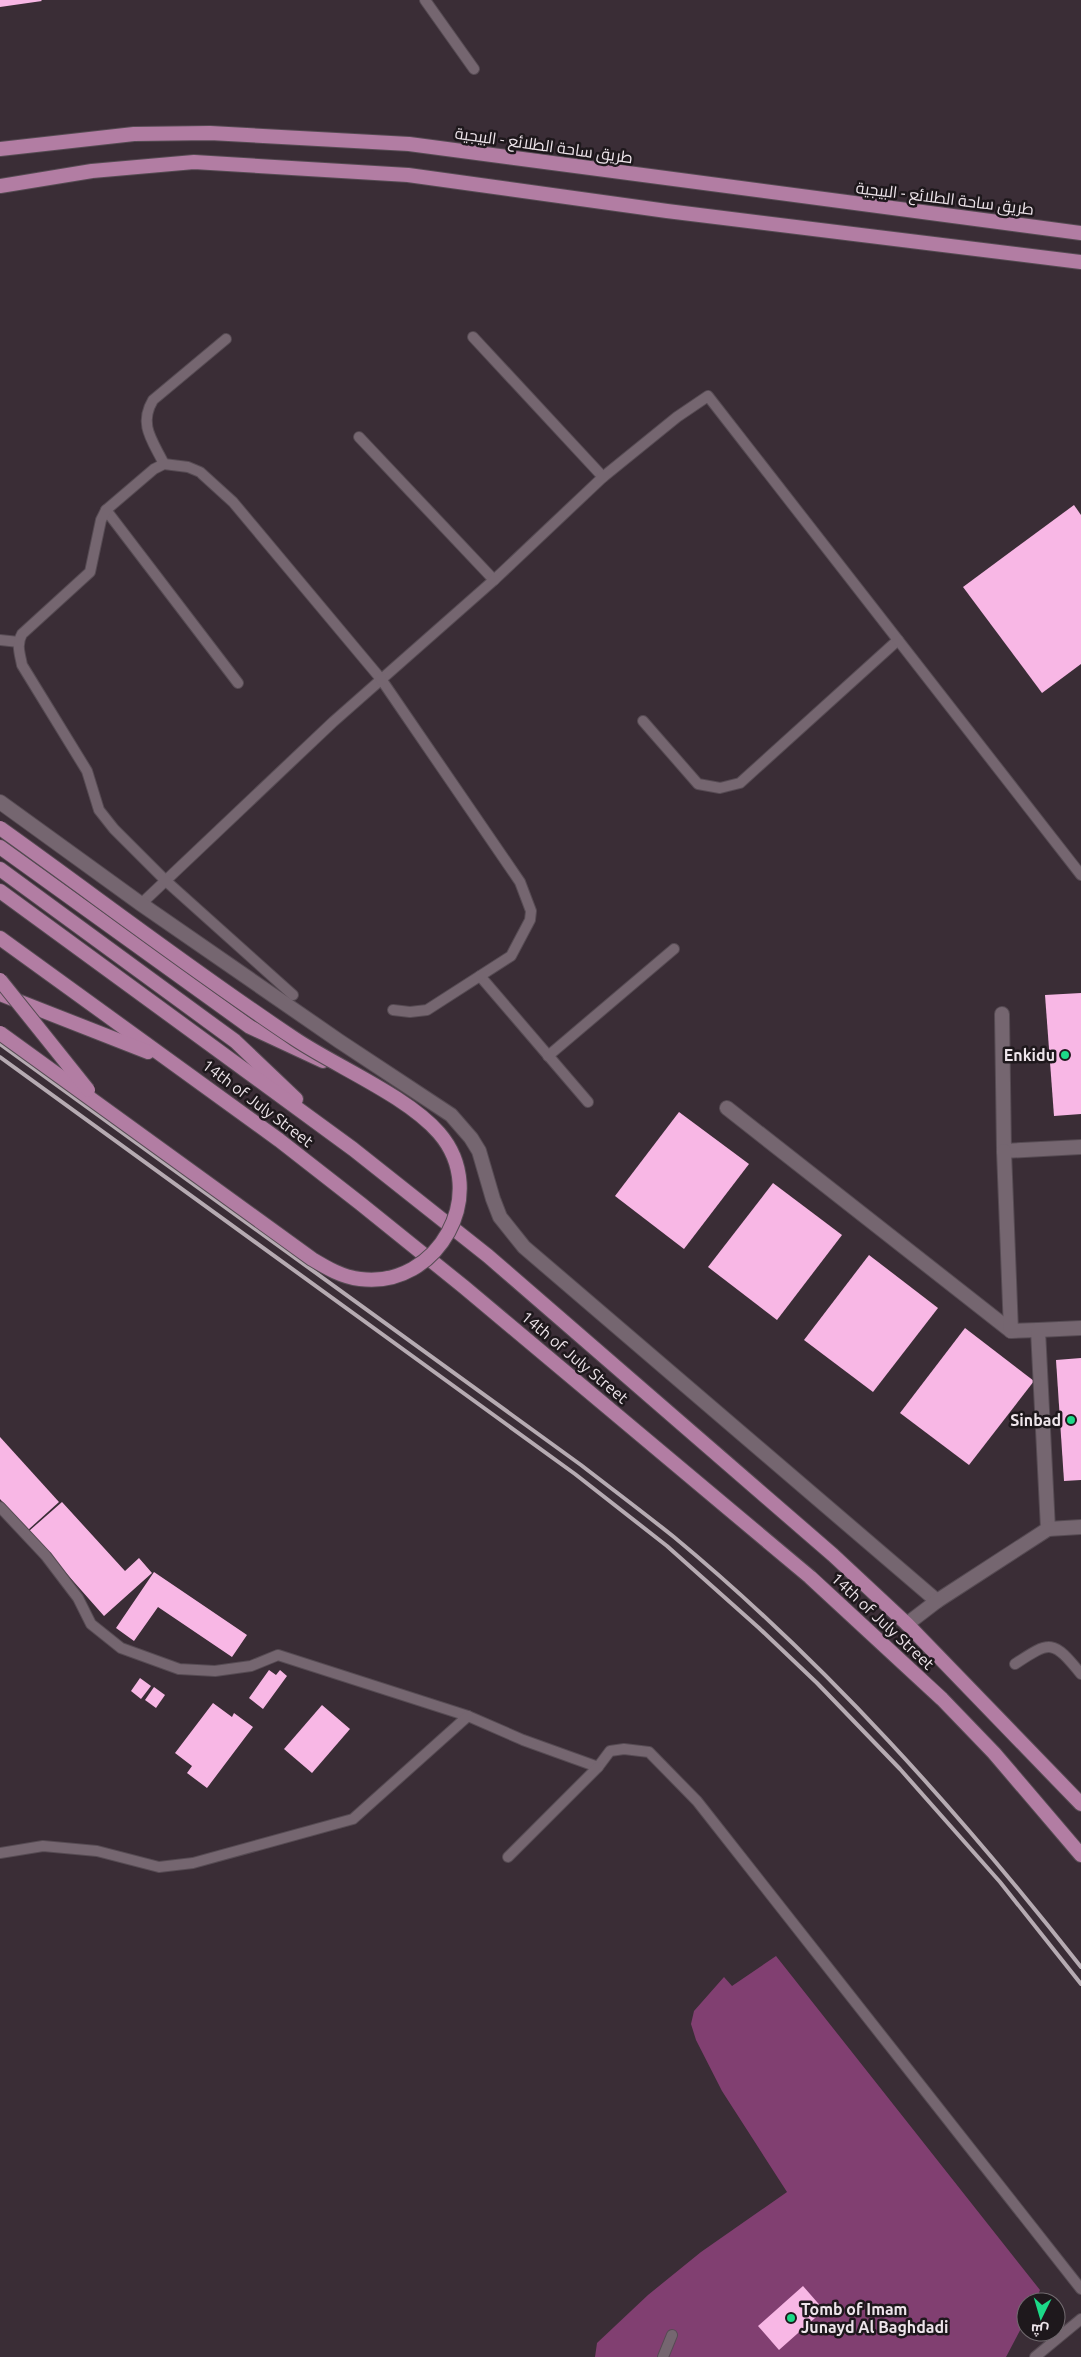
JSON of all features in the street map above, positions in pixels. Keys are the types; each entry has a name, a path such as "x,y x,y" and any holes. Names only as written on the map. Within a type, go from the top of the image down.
{"main road":[{"name":"طريق ساحة الطلائع - البيجية","path":"0,149 134,134 210,133 409,144 1081,234"},
{"path":"1,186 92,172 194,162 408,176 667,211 1081,262"},
{"path":"0,828 274,1025 325,1058 380,1089 427,1121 440,1133 456,1164 460,1182 460,1200 450,1233 433,1254 412,1270 378,1279 352,1277 327,1268 0,1033"},
{"path":"0,847 250,1027 380,1089"},
{"path":"0,869 235,1041 308,1112 353,1149"},
{"name":"14th of July Street","path":"0,891 353,1149 488,1256 748,1480 907,1624 1081,1804"},
{"name":"14th of July Street","path":"0,938 279,1140 464,1287 810,1577 942,1699 994,1753 1081,1855"},
{"path":"0,980 92,1095 130,1127"},
{"path":"0,994 144,1050 188,1074"}],"street":[{"path":"0,802 141,904 339,1041 451,1115 471,1138 479,1151 500,1217 524,1247 937,1601"},
{"path":"1002,1014 1004,1151 1011,1331"},
{"path":"727,1108 1011,1331 1081,1328"},
{"path":"1004,1151 1081,1147"},
{"path":"1038,1330 1048,1528"},
{"path":"907,1624 937,1601 1048,1528 1081,1527"}],"lane":[{"path":"425,0 474,68"},
{"path":"473,338 602,477"},
{"path":"164,464 145,425 146,411 153,400 226,339"},
{"path":"141,904 381,679 494,580 602,477 677,417 708,396 1081,875"},
{"path":"359,437 494,580"},
{"path":"293,995 166,881 114,829 99,810 87,771 22,665 19,642 22,634 90,572 101,520 106,510 154,469 164,464 188,467 200,472 233,502 381,679 520,882 528,900 531,911 530,920 511,956 427,1010 410,1012 394,1010"},
{"path":"106,510 238,683"},
{"path":"0,640 19,642"},
{"path":"643,722 698,784 720,788 740,783 898,640"},
{"path":"548,1056 674,949"},
{"path":"480,976 588,1102"},
{"path":"0,1507 46,1556 78,1598 91,1624 121,1648 179,1669 206,1670 251,1666 278,1655 468,1716 524,1740 598,1767"},
{"path":"1014,1664 1040,1647 1048,1646 1057,1648 1081,1674"},
{"path":"0,1853 43,1846 97,1851 159,1867 193,1863 353,1818 468,1716"},
{"path":"508,1857 598,1767 610,1751 624,1749 649,1752 697,1802 1081,2289"},
{"path":"1035,2357 1081,2319"},
{"path":"663,2357 672,2335"}],"shaded area":[{"path":"776,1956 1040,2290 1039,2292 1016,2292 1016,2338 1006,2357 595,2357 597,2343 648,2295 701,2252 787,2192 722,2091 696,2040 691,2024 694,2011 724,1977 732,1986"}],"building":[{"path":"0,0 41,0 42,1 0,7"},
{"path":"1074,505 1081,515 1081,664 1042,693 963,587"},
{"name":"Enkidu","path":"1081,993 1081,1114 1054,1116 1045,995"},
{"path":"679,1112 749,1164 684,1249 615,1196"},
{"path":"773,1183 842,1235 777,1320 708,1267"},
{"path":"869,1255 938,1308 873,1392 804,1340"},
{"path":"965,1328 1034,1381 969,1465 900,1413"},
{"name":"Sinbad","path":"1081,1358 1081,1480 1064,1481 1056,1360"},
{"path":"0,1437 59,1502 28,1530 0,1499"},
{"path":"62,1502 125,1571 139,1558 152,1573 104,1616 29,1531"},
{"path":"154,1572 247,1635 232,1657 158,1607 134,1641 116,1628"},
{"path":"269,1670 276,1675 280,1670 287,1676 263,1709 249,1698"},
{"path":"140,1678 151,1686 141,1699 131,1691"},
{"path":"154,1687 165,1695 156,1708 145,1700"},
{"path":"213,1703 232,1717 234,1713 253,1727 207,1788 187,1773 192,1766 175,1753"},
{"path":"322,1705 350,1729 312,1773 284,1749"},
{"name":"Tomb of Imam Junayd Al Baghdadi","path":"803,2286 824,2310 779,2350 758,2326"}],"railway":[{"path":"0,1044 581,1465 674,1537 785,1636 889,1741 987,1852 1081,1967"},
{"path":"0,1057 575,1474 667,1546 817,1683 900,1769 1000,1882 1081,1984"}],"place":[{"name":"Enkidu","path":"1065,1055"},
{"name":"Sinbad","path":"1071,1420"},
{"name":"Tomb of Imam Junayd Al Baghdadi","path":"791,2318"}]}
